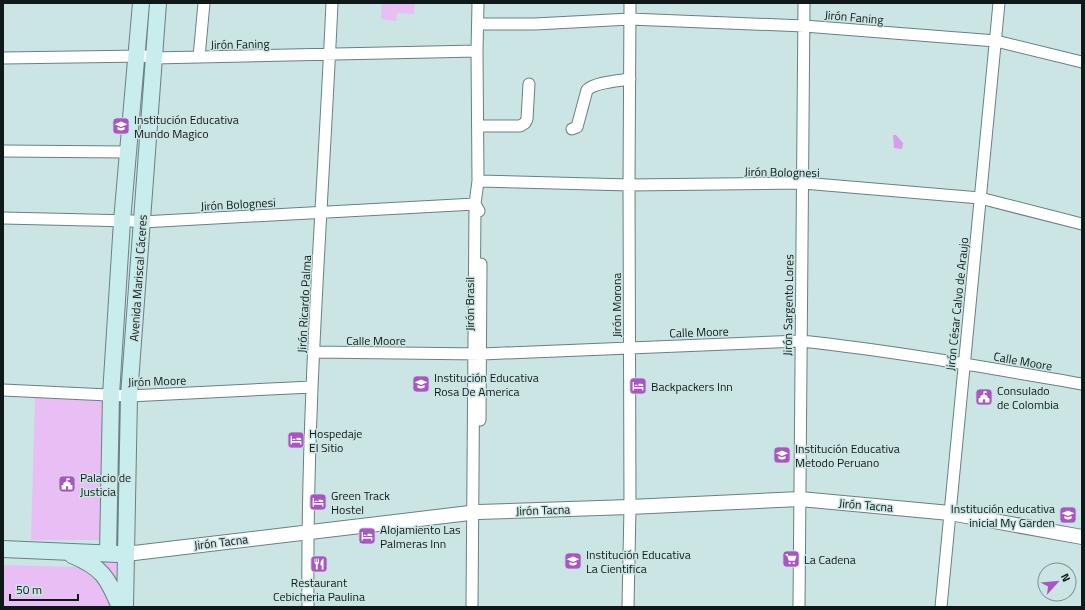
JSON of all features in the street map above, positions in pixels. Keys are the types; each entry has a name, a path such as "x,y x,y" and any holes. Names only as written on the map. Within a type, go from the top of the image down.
{"main road":[{"name":"Avenida Mariscal Cáceres","path":"108,554 111,395 122,221 140,3"},
{"name":"Avenida Mariscal Cáceres","path":"125,607 129,396 158,3"},
{"name":"Jirón Tacna","path":"3,549 126,554"},
{"path":"66,552 88,562 102,572 109,582 120,607"}],"street":[{"path":"199,57 204,3"},
{"name":"Jirón Ricardo Palma","path":"308,607 308,532 312,388 332,3"},
{"path":"477,607 477,354 475,204 478,181 478,3"},
{"name":"Jirón Morona","path":"628,607 630,507 630,3"},
{"name":"Jirón Sargento Lores","path":"799,607 804,3"},
{"name":"Jirón César Calvo de Araujo","path":"940,607 999,3"},
{"name":"Jirón Faning","path":"478,24 535,24 630,19 804,26 996,41 1082,62"},
{"name":"Jirón Faning","path":"3,58 136,56 154,58 477,51"},
{"path":"572,129 577,127 587,90 590,87 630,79"},
{"path":"478,126 520,126 525,124 527,120 529,84"},
{"path":"3,151 128,152"},
{"name":"Jirón Bolognesi","path":"478,181 629,184 803,183 980,198 1082,224"},
{"name":"Jirón Bolognesi","path":"3,218 142,222 475,204"},
{"name":"Calle Moore","path":"314,352 477,354 801,341 964,363 1082,384"},
{"name":"Jirón Moore","path":"3,390 129,396 312,388"},
{"name":"Jirón Tacna","path":"126,554 476,512 800,499 950,513 1082,537"},
{"path":"472,607 476,512"}],"shaded area":[{"path":"382,3 413,3 415,4 414,14 397,13 396,21 381,19"},
{"path":"893,135 896,135 903,143 902,149 894,148"},
{"path":"35,397 107,400 103,540 31,540"},
{"path":"99,560 118,560 119,584 110,571"},
{"path":"3,565 75,567 83,569 95,575 102,584 110,603 110,607 3,607"}],"place":[{"name":"Institución Educativa Mundo Magico","path":"121,126"},
{"name":"Institución Educativa Rosa De America","path":"421,384"},
{"name":"Backpackers Inn","path":"638,386"},
{"name":"Consulado de Colombia","path":"984,397"},
{"name":"Hospedaje El Sitio","path":"296,440"},
{"name":"Institución Educativa Metodo Peruano","path":"782,455"},
{"name":"Palacio de Justicia","path":"67,484"},
{"name":"Green Track Hostel","path":"318,502"},
{"name":"Institución educativa inicial My Garden","path":"1068,515"},
{"name":"Alojamiento Las Palmeras Inn","path":"367,536"},
{"name":"La Cadena","path":"791,559"},
{"name":"Institución Educativa La Cientifica","path":"573,561"},
{"name":"Restaurant Cebicheria Paulina","path":"319,564"}]}
